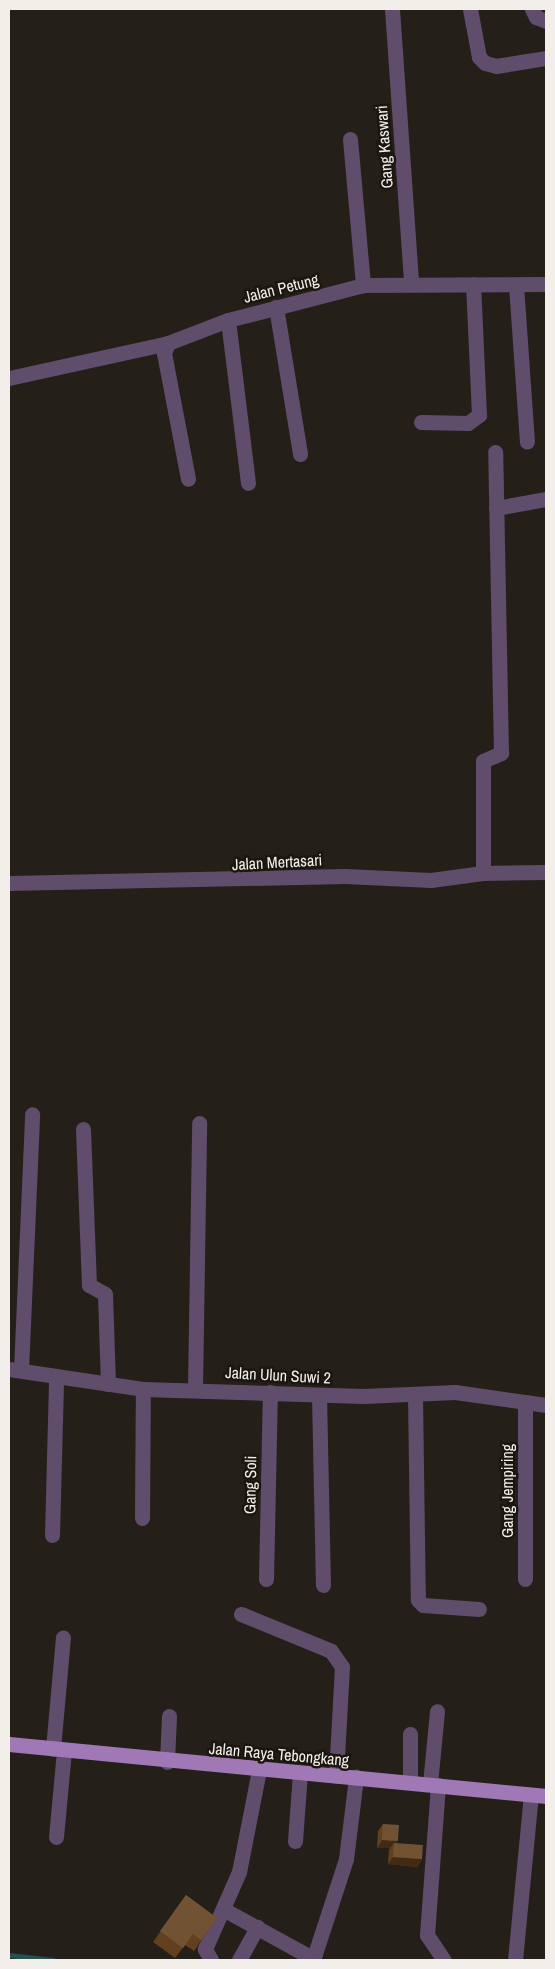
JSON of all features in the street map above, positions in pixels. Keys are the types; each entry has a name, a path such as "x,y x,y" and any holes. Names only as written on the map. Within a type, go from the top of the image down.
{"main road":[{"name":"Jalan Raya Tebongkang","path":"9,1744 167,1762 434,1784 546,1796"}],"street":[{"name":"Gang Kaswari","path":"392,9 411,283"},
{"path":"470,9 479,57 485,63 496,66 546,58"},
{"path":"532,9 536,16 546,20"},
{"path":"350,139 362,285"},
{"name":"Jalan Petung","path":"9,378 168,343 228,320 362,285 411,283 546,284"},
{"path":"421,422 468,423 479,416 473,284"},
{"path":"516,285 526,442"},
{"path":"276,307 300,454"},
{"path":"228,320 248,483"},
{"path":"168,343 164,353 188,479"},
{"path":"483,873 483,761 501,753 495,452"},
{"path":"496,508 546,499"},
{"name":"Jalan Mertasari","path":"9,883 345,876 431,880 483,873 546,872"},
{"path":"15,1370 32,1114"},
{"path":"195,1389 199,1124"},
{"path":"83,1129 90,1285 106,1294 108,1384"},
{"name":"Jalan Ulun Suwi 2","path":"15,1370 143,1389 195,1389 319,1395 414,1395 456,1392 546,1404"},
{"path":"52,1535 56,1377"},
{"path":"142,1518 143,1389"},
{"name":"Gang Soli","path":"266,1579 270,1392"},
{"path":"319,1395 323,1586"},
{"path":"414,1395 418,1600 423,1605 479,1609"},
{"name":"Gang Jempiring","path":"524,1402 525,1579"},
{"path":"242,1614 331,1651 342,1667 336,1776"},
{"path":"56,1837 63,1636"},
{"path":"437,1711 427,1935 444,1960"},
{"path":"167,1762 168,1716"},
{"path":"410,1734 410,1782"},
{"path":"211,1960 205,1949 239,1872 259,1770"},
{"path":"295,1840 300,1773"},
{"path":"223,1909 313,1960 346,1859 356,1778"},
{"path":"515,1960 531,1795"},
{"path":"239,1960 257,1927"}],"building":[{"path":"383,1824 399,1825 398,1841 382,1840"},
{"path":"394,1843 423,1845 422,1859 393,1857"},
{"path":"186,1895 217,1918 201,1940 193,1934 183,1948 160,1931"}],"waterway":[{"path":"9,1955 53,1960"}]}
